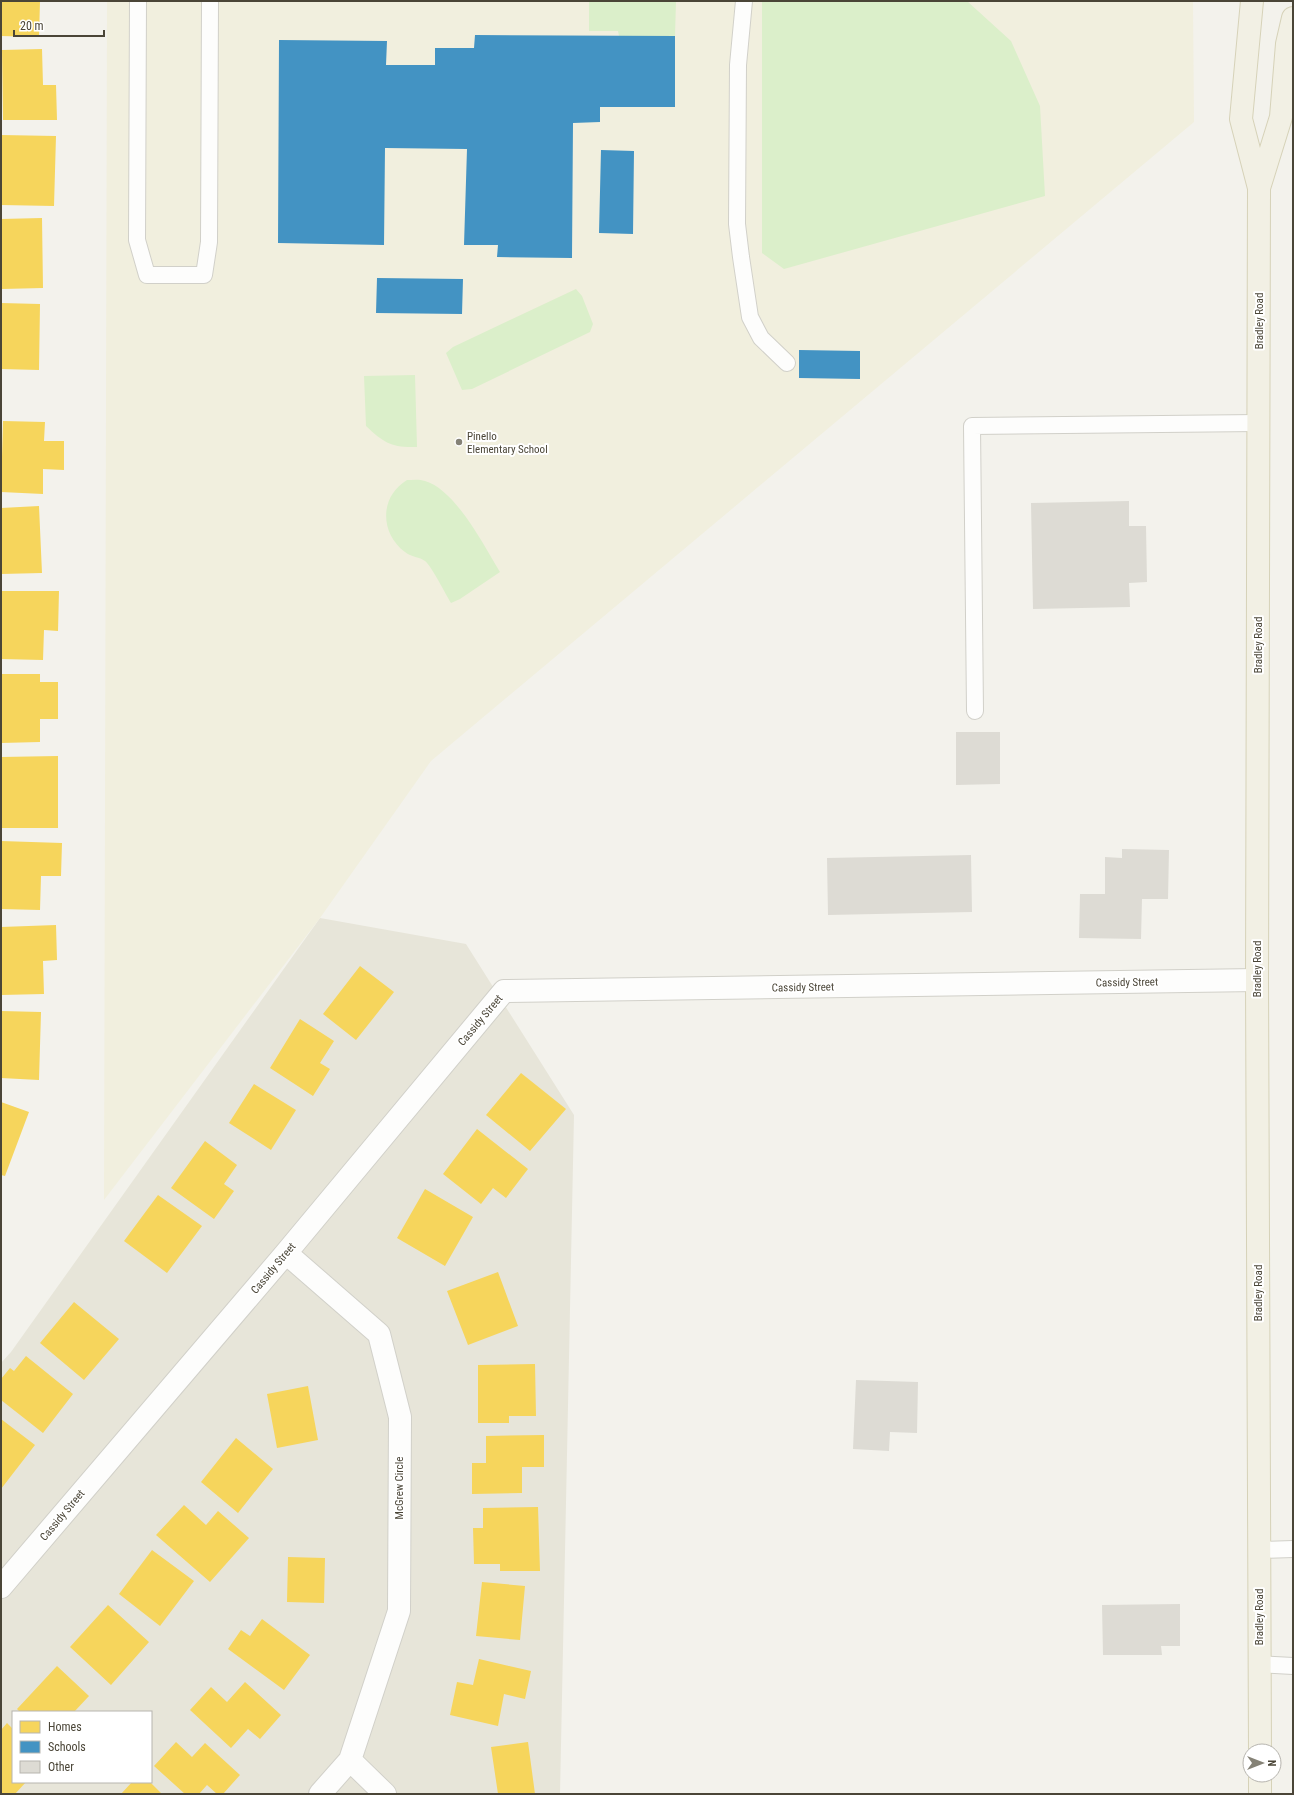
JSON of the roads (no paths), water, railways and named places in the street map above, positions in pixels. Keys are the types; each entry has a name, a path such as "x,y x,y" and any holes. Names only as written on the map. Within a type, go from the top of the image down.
{"main road":[{"name":"Bradley Road","path":"1252,1 1241,119 1259,188 1257,980 1260,1743"},
{"name":"Bradley Road","path":"1259,188 1281,117 1287,44 1293,18"},
{"path":"1260,1783 1260,1794"}],"street":[{"name":"Cassidy Street","path":"1,1587 286,1253 504,991 1257,980"},
{"name":"McGrew Circle","path":"286,1253 378,1334 400,1417 399,1611 350,1760 320,1794"},
{"path":"350,1760 385,1794"}],"lane":[{"path":"138,1 137,240 147,275 204,275 209,242 210,1"},
{"path":"744,1 738,66 738,224 741,257 750,317 761,338 787,363"},
{"path":"975,712 972,426 1258,423"},
{"path":"1259,1550 1293,1549"},
{"path":"1259,1664 1293,1666"}],"place":[{"name":"Pinello Elementary School","path":"459,442"}]}
